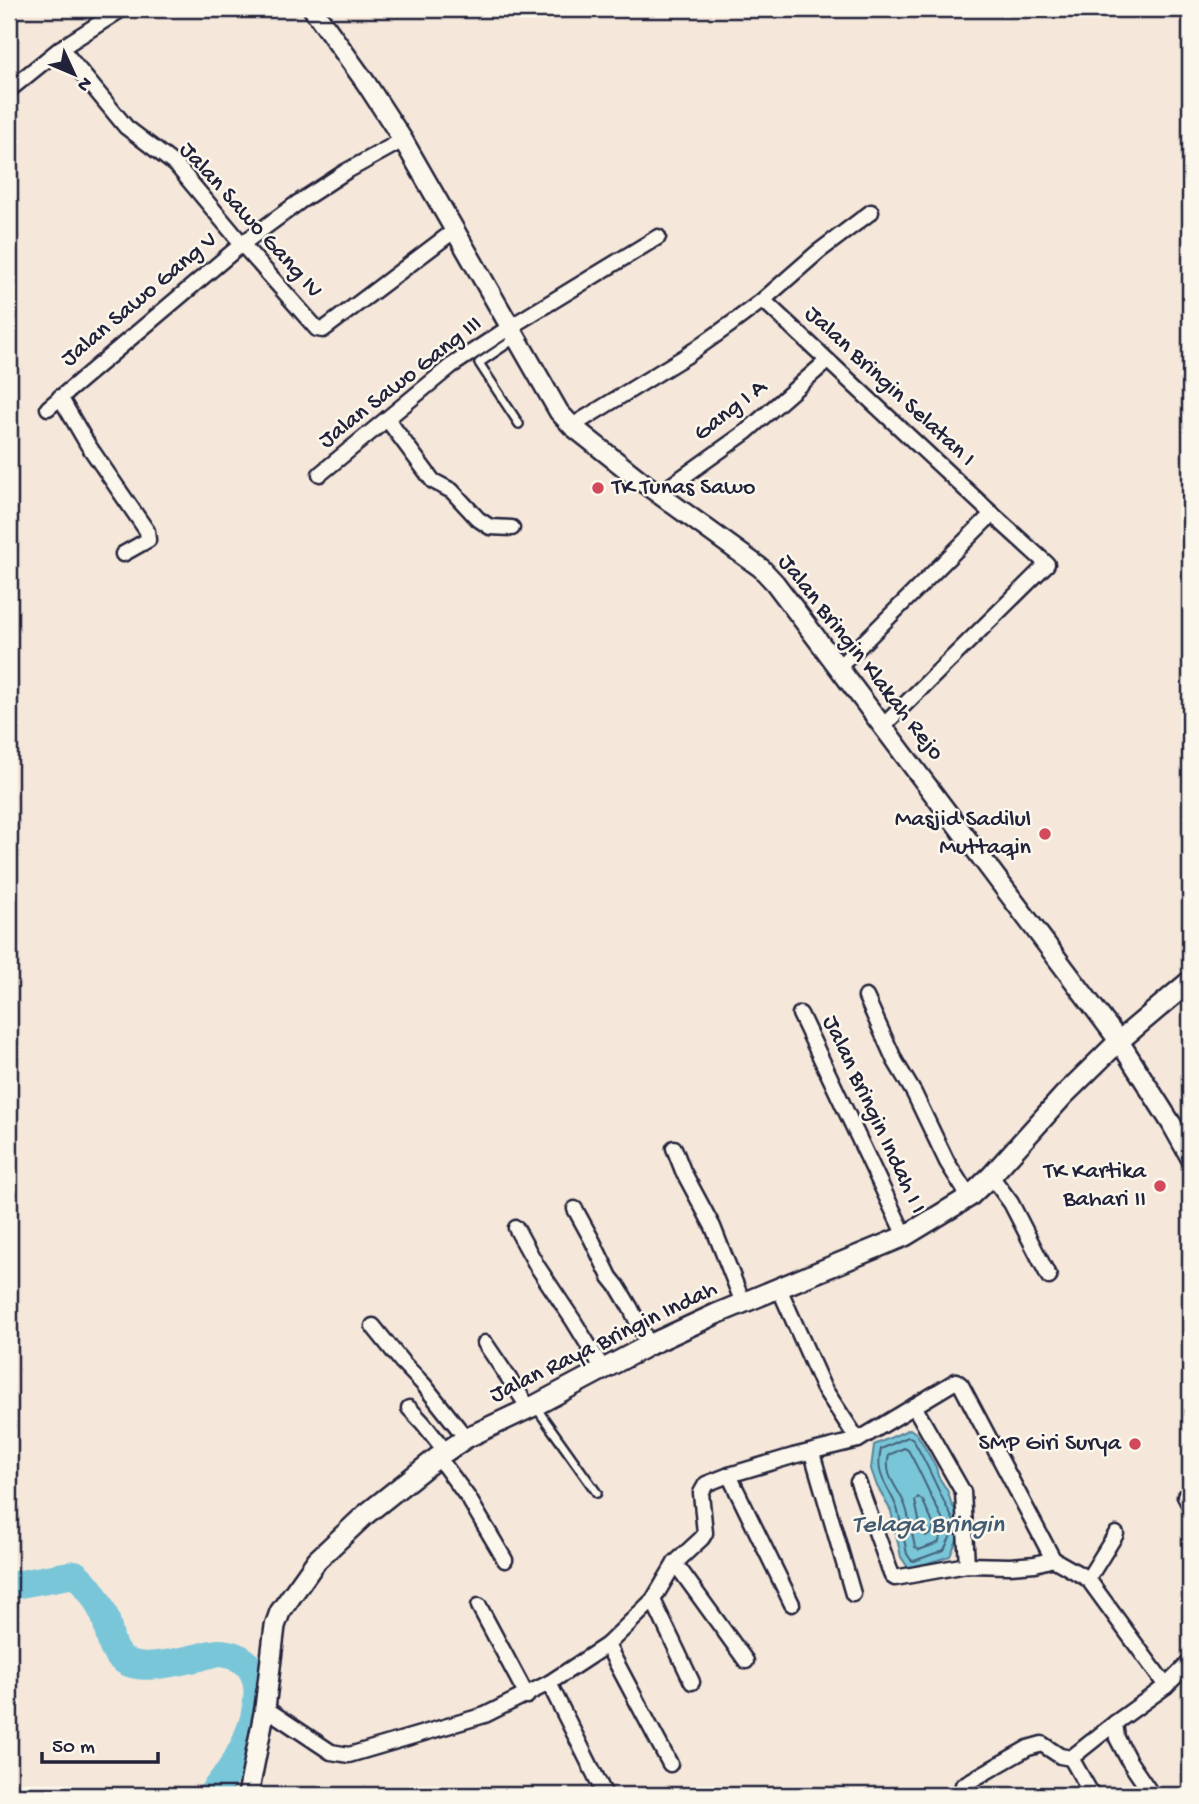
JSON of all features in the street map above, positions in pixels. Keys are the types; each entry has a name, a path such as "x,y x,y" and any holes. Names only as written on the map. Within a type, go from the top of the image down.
{"main road":[{"name":"Jalan Raya Bringin Indah","path":"248,1795 265,1708 275,1626 280,1612 317,1560 365,1515 466,1438 649,1345 905,1236 969,1197 1064,1095 1119,1041 1190,981"}],"street":[{"path":"9,90 61,48 122,9"},
{"name":"Jalan Bringin Klakah Rejo","path":"313,9 403,140 559,412 572,426 659,494 761,568 775,583 1119,1041 1190,1157"},
{"name":"Jalan Sawo Gang IV","path":"61,48 126,127 177,166 320,331 455,230"},
{"name":"Jalan Sawo Gang V","path":"48,408 242,244 345,172 403,140"},
{"path":"572,426 686,356 763,300 818,252 872,212"},
{"name":"Jalan Sawo Gang III","path":"320,474 451,366 513,332 658,237"},
{"name":"Jalan Bringin Selatan I","path":"763,300 1047,562 1047,565 883,726"},
{"name":"Gang I A","path":"659,494 746,432 827,361"},
{"path":"60,397 88,445 147,531 148,540 123,554"},
{"path":"387,419 433,481 452,491 478,519 490,527 512,528"},
{"path":"838,668 992,514"},
{"path":"866,997 947,1163 969,1197"},
{"name":"Jalan Bringin Indah I I","path":"800,1014 905,1236"},
{"path":"674,1148 683,1171 713,1227 743,1303"},
{"path":"992,1175 1011,1203 1049,1277"},
{"path":"575,1209 649,1345"},
{"path":"516,1228 603,1369"},
{"path":"779,1288 823,1387 858,1440"},
{"path":"373,1326 439,1402 466,1438"},
{"path":"485,1343 531,1407"},
{"path":"265,1708 331,1752 349,1755 485,1715 527,1696 607,1645 653,1600 675,1563 705,1533 701,1493 706,1484 729,1475 858,1440 956,1381 961,1385 1053,1559 1088,1579 1166,1686"},
{"path":"914,1406 963,1492 967,1565"},
{"path":"409,1408 423,1423 505,1560"},
{"path":"811,1453 853,1594"},
{"path":"729,1475 792,1604"},
{"path":"858,1482 895,1578 967,1565 1010,1566 1053,1559"},
{"path":"1088,1579 1115,1534"},
{"path":"675,1563 746,1661"},
{"path":"653,1600 692,1682"},
{"path":"479,1605 527,1696"},
{"path":"607,1645 670,1764"},
{"path":"963,1785 1028,1748 1042,1744 1060,1756 1071,1758 1166,1686 1190,1662"},
{"path":"549,1683 605,1795"},
{"path":"1115,1723 1117,1738 1129,1761 1153,1795"},
{"path":"1071,1758 1092,1795"}],"lane":[{"path":"513,332 479,363 519,424"},
{"path":"531,1407 597,1493"}],"water":[{"name":"Telaga Bringin","path":"910,1429 917,1434 936,1467 952,1505 964,1524 950,1556 909,1569 901,1557 891,1511 871,1469 874,1445"}],"waterway":[{"path":"9,1586 75,1574 96,1599 105,1617 116,1653 135,1665 174,1663 219,1653 239,1658 250,1668 256,1681 257,1697 250,1731 236,1761 211,1795"}],"place":[{"name":"TK Tunas Sawo","path":"598,488"},
{"name":"Masjid Sadilul Muttaqin","path":"1045,834"},
{"name":"TK Kartika Bahari II","path":"1160,1186"},
{"name":"SMP Giri Surya","path":"1135,1444"}]}
